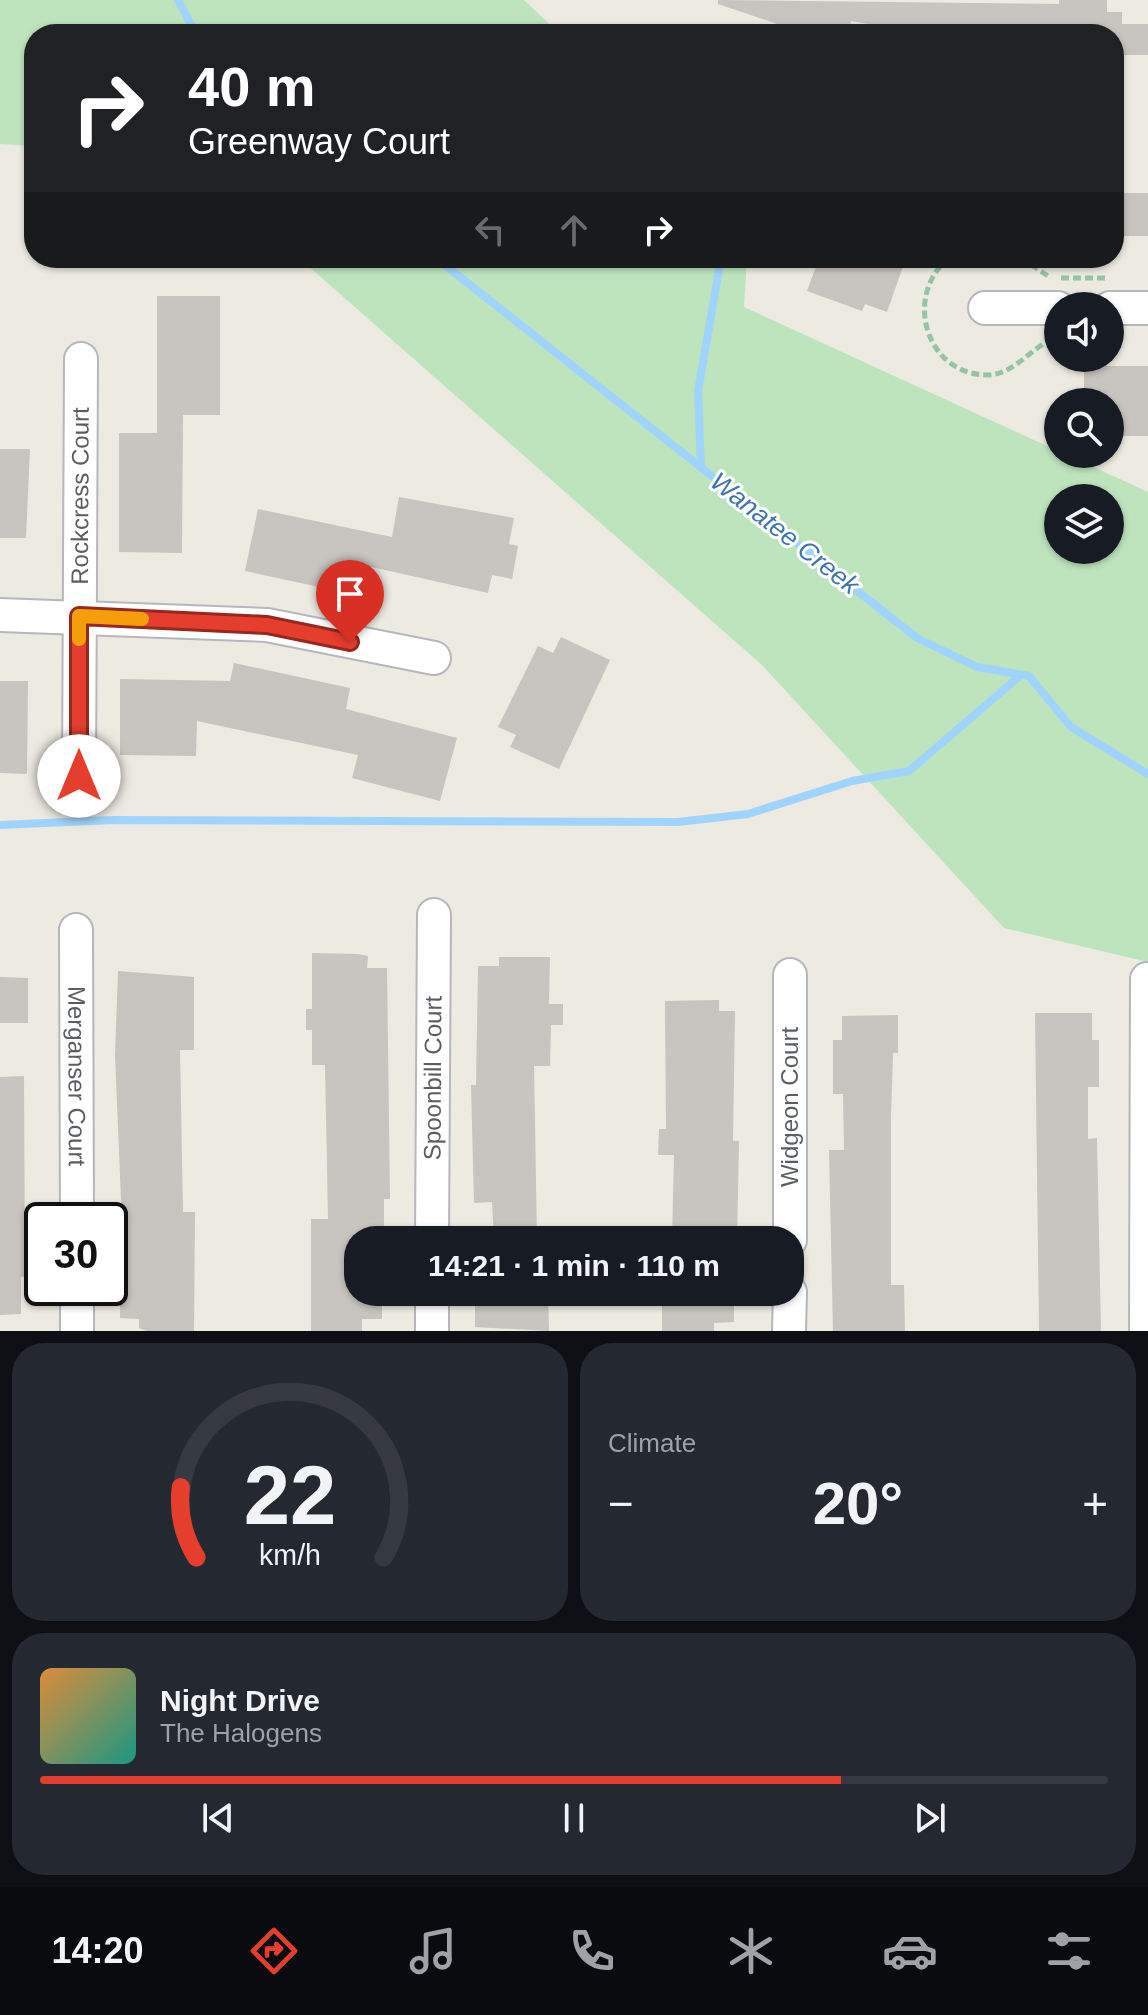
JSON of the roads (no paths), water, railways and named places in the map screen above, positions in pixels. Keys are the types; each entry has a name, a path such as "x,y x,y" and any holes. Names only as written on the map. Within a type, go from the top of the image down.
{"street":[{"path":"1124,298 1148,308"},
{"path":"985,308 1044,308"},
{"name":"Rockcress Court","path":"79,776 81,359"},
{"path":"0,615 267,625 434,658"},
{"name":"Spoonbill Court","path":"432,1226 434,915"},
{"name":"Merganser Court","path":"76,930 77,1202"},
{"name":"Widgeon Court","path":"790,975 790,1226"},
{"path":"1146,1331 1147,979"},
{"path":"77,1306 77,1331"},
{"path":"432,1306 432,1331"},
{"path":"789,1331 790,1306"}],"waterway":[{"name":"Wanatee Creek","path":"178,0 191,24"},
{"name":"Wanatee Creek","path":"449,268 917,638 977,667 1029,676 1071,727 1148,774"},
{"path":"701,467 698,391 719,268"},
{"path":"0,825 113,820 678,822 748,814 852,781 909,771 1021,675"}]}
